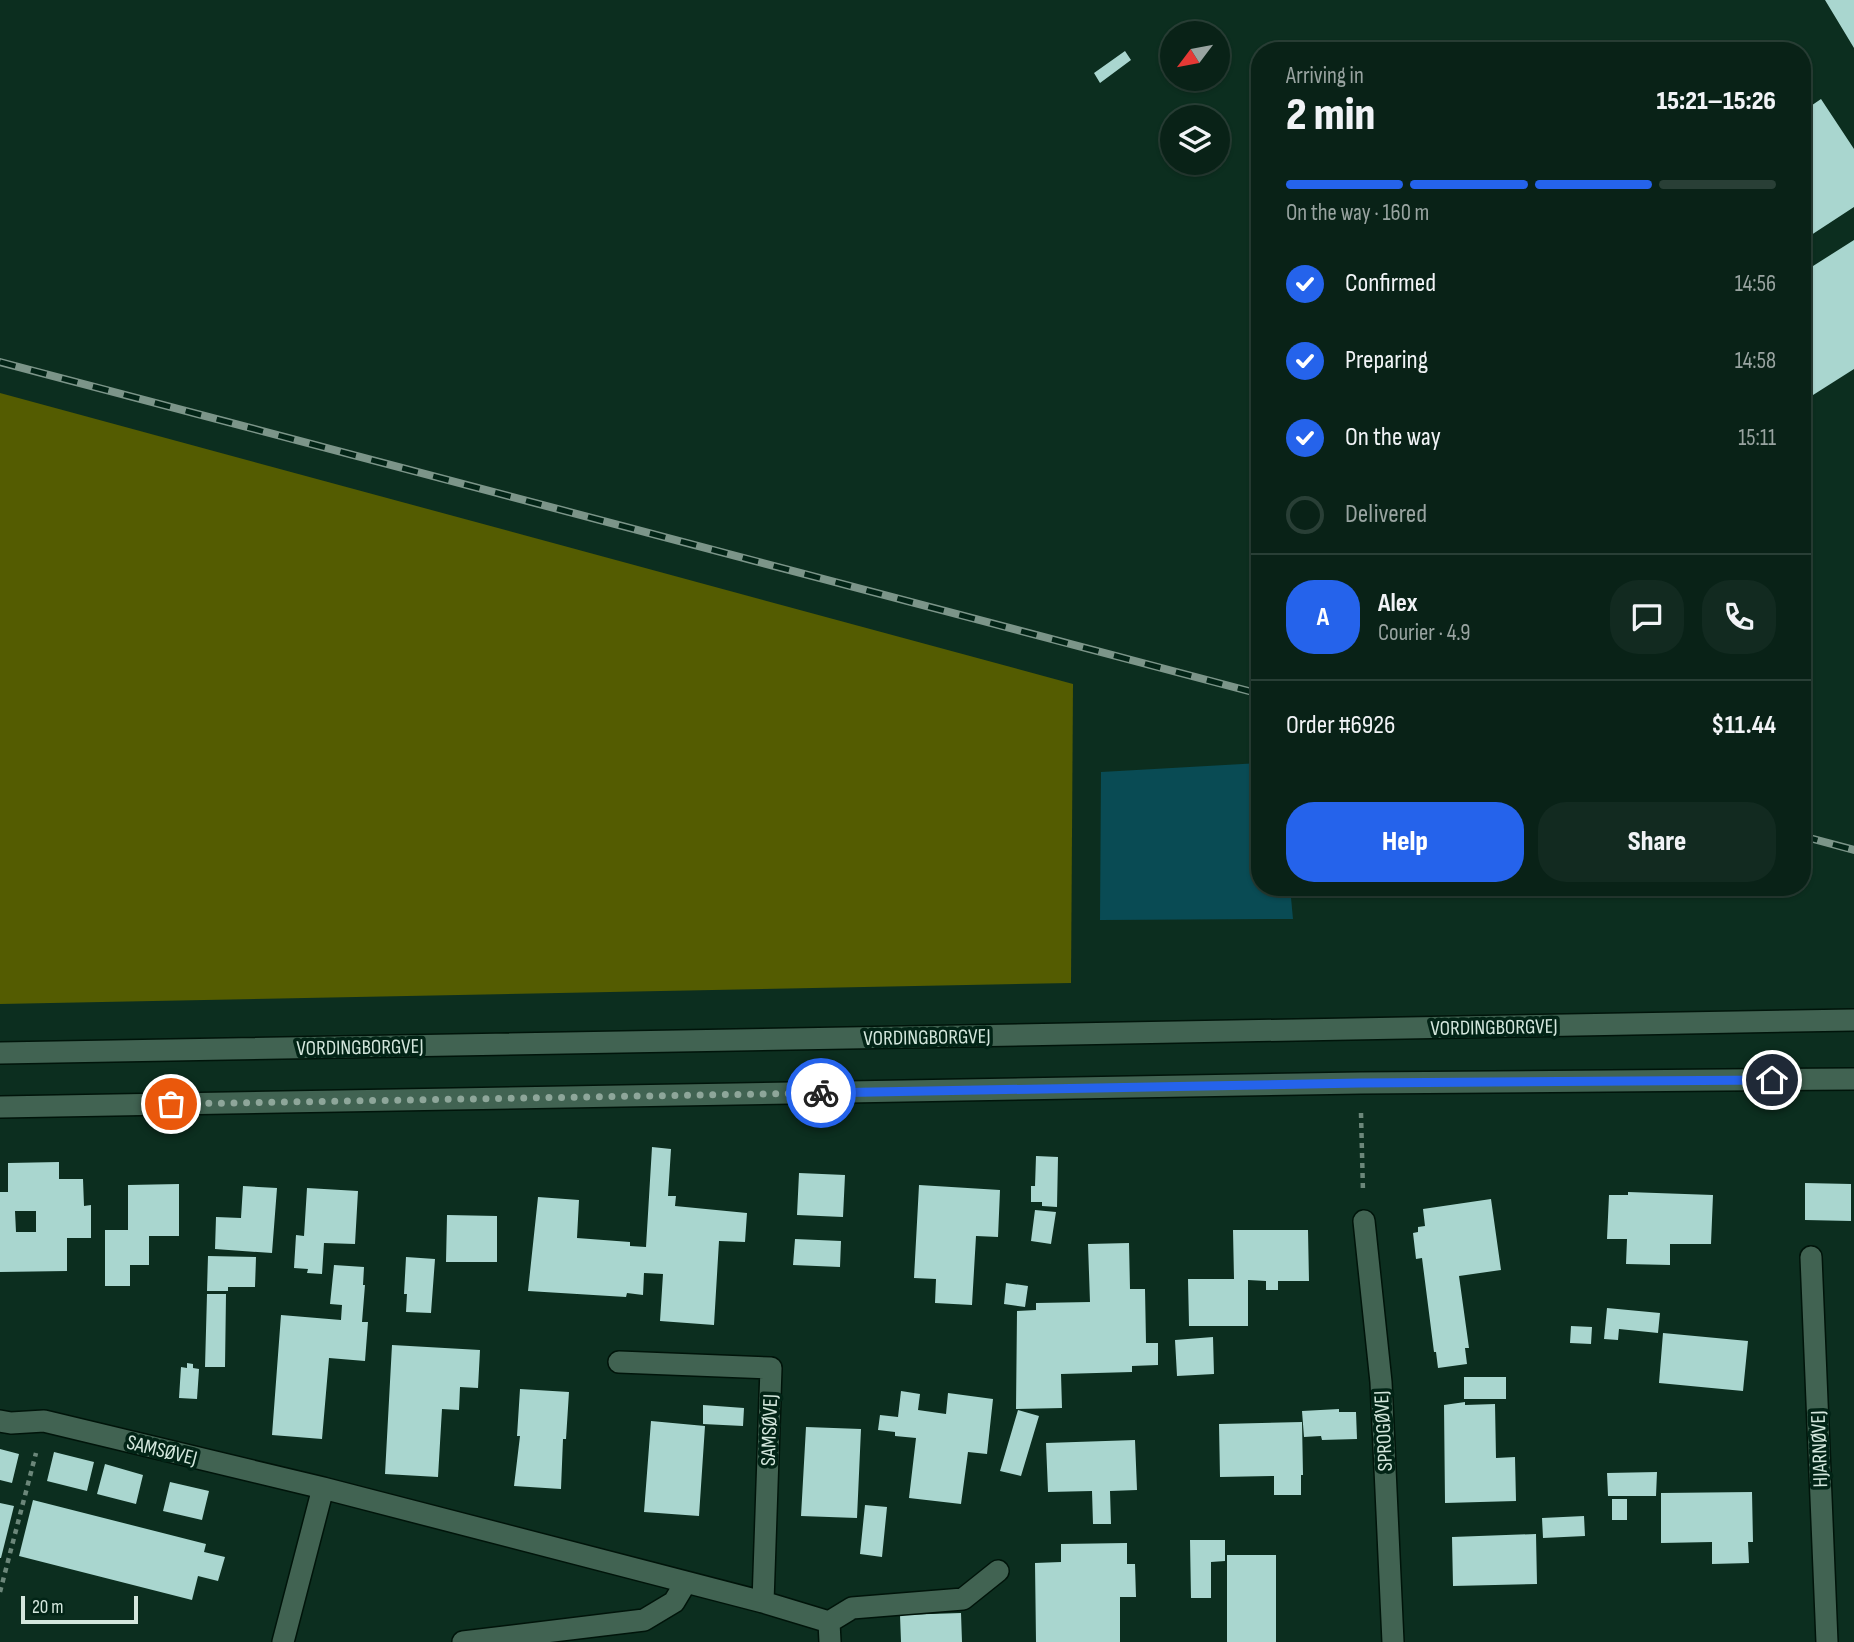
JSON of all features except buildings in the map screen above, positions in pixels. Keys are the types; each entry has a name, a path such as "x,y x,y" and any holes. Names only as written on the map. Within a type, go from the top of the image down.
{"main road":[{"name":"VORDINGBORGVEJ","path":"0,1053 1854,1020"},
{"path":"0,1107 1360,1083 1854,1079"},
{"name":"SPROGØVEJ","path":"1364,1221 1381,1382 1393,1642"},
{"name":"HJARNØVEJ","path":"1811,1257 1827,1642"},
{"name":"SAMSØVEJ","path":"619,1362 771,1368 763,1602"},
{"name":"SAMSØVEJ","path":"0,1421 44,1421 323,1488 763,1602 830,1632 852,1608 963,1599 998,1571"},
{"path":"283,1642 323,1488"},
{"path":"463,1642 644,1620 674,1602 686,1582"}],"path":[{"path":"1360,1083 1364,1221"},
{"path":"0,1591 44,1421"}],"green space":[{"path":"0,393 1073,684 1071,983 0,1004"}],"water":[{"path":"1251,764 1251,896 1291,896 1293,919 1100,920 1101,772"}],"railway":[{"path":"0,362 1251,692"},
{"path":"1811,838 1854,850"}],"way so far":[{"path":"171,1104 821,1093"}],"route":[{"path":"821,1093 1360,1083 1772,1080"}]}
